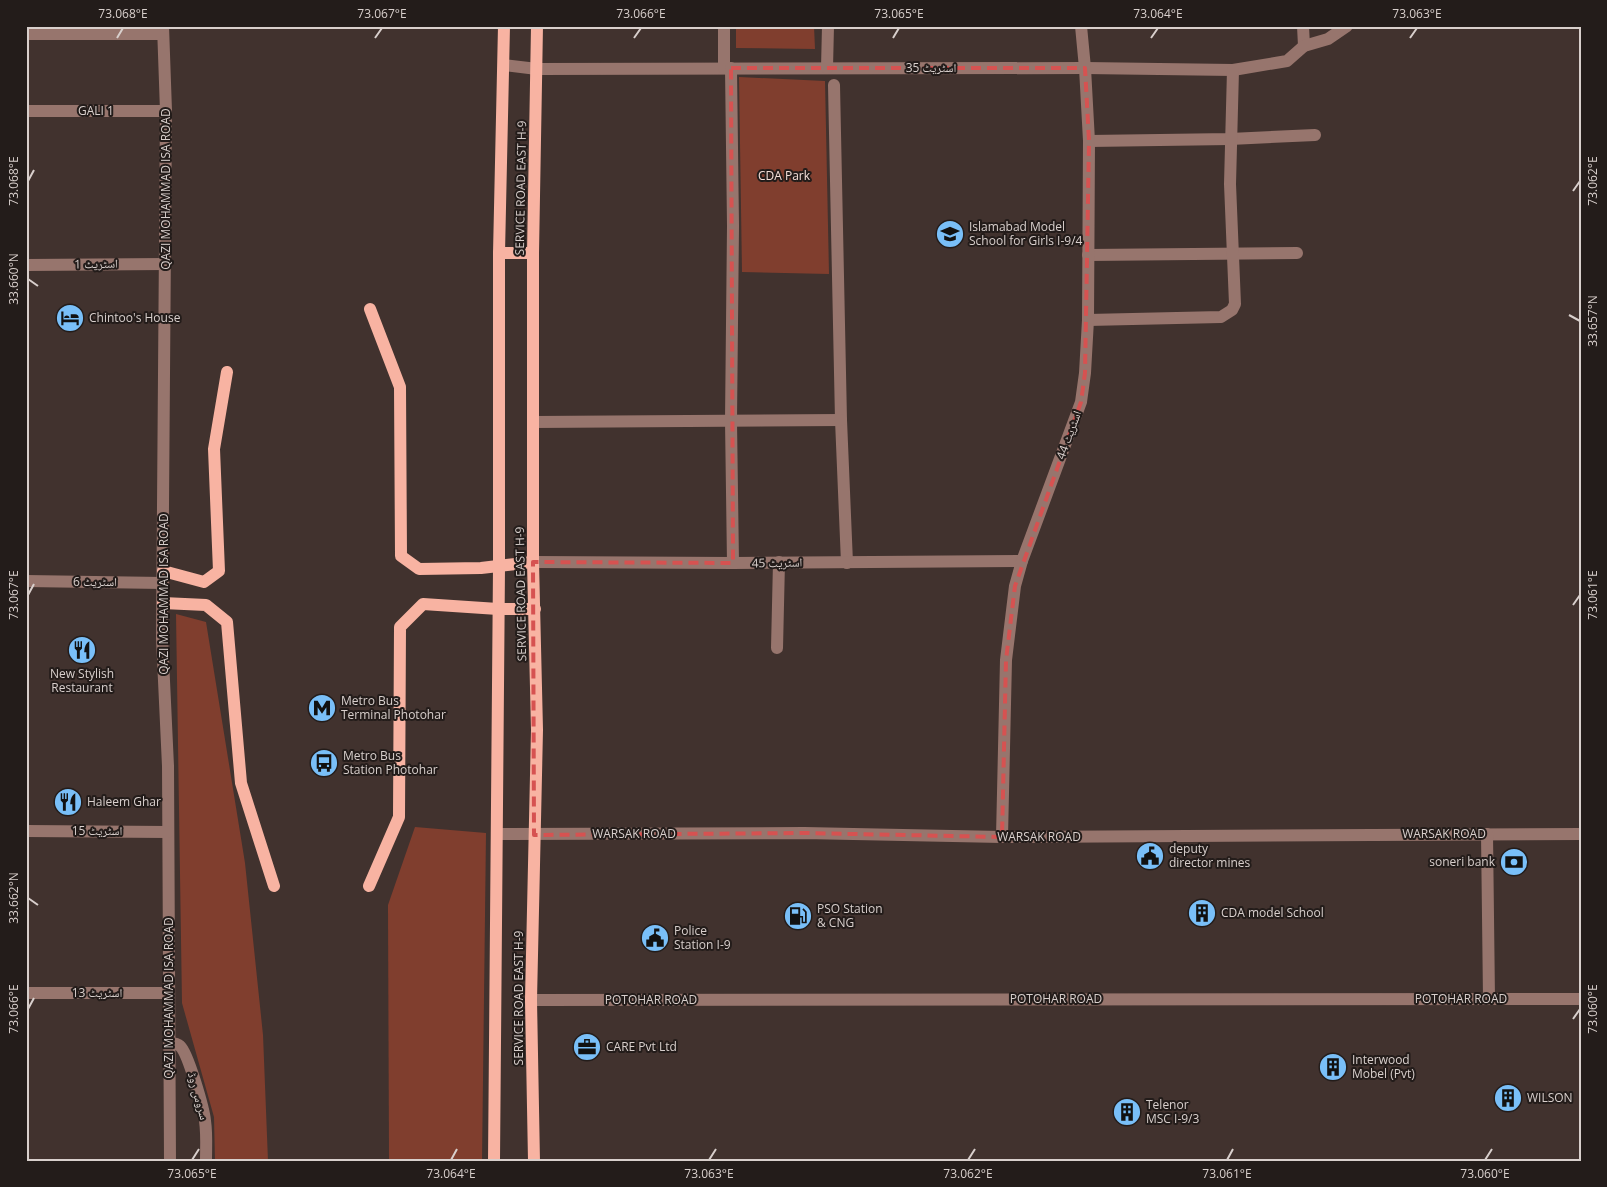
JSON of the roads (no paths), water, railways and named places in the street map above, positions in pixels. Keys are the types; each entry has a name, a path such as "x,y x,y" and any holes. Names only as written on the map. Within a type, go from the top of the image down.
{"main road":[{"name":"SERVICE ROAD EAST H-9","path":"494,1161 499,567 499,253 504,26"},
{"name":"SERVICE ROAD EAST H-9","path":"534,1161 531,1000 536,730 533,562 533,253 537,26"},
{"path":"499,253 533,253"},
{"path":"370,309 400,387 401,556 419,569 499,567 533,562"},
{"path":"163,577 204,582 219,571 214,449 227,372"},
{"path":"163,603 206,605 228,622 241,784 274,886"},
{"path":"370,886 399,817 400,627 423,604 498,609 535,609"}],"street":[{"path":"724,26 728,68 732,236 731,421 733,563"},
{"path":"827,68 828,26"},
{"name":"اسٹریٹ 44","path":"1002,837 1006,660 1015,586 1022,561 1081,402 1088,320 1089,141 1085,68 1080,26"},
{"path":"1303,26 1304,46"},
{"name":"اسٹریٹ 35","path":"504,65 536,68 1085,68 1233,70 1287,61 1304,46 1328,39 1347,26"},
{"path":"26,34 163,30"},
{"name":"QAZI MOHAMMAD ISA ROAD","path":"163,30 166,111 166,264 162,638 168,766 170,1161"},
{"path":"1088,320 1221,316 1228,314 1232,310 1234,304 1230,139 1233,70"},
{"path":"834,85 841,420 847,562"},
{"name":"GALI 1","path":"26,111 166,111"},
{"path":"1089,141 1230,139 1315,135"},
{"path":"1088,255 1232,252 1298,253"},
{"name":"اسٹریٹ 1","path":"26,265 166,264"},
{"path":"534,422 841,420"},
{"name":"اسٹریٹ 45","path":"533,562 1022,561"},
{"path":"777,648 779,562"},
{"name":"اسٹریٹ 6","path":"26,581 163,577"},
{"name":"اسٹریٹ 15","path":"26,831 168,832"},
{"name":"WARSAK ROAD","path":"497,834 804,833 1002,837 1581,834"},
{"path":"1486,834 1488,999"},
{"name":"اسٹریٹ 13","path":"26,994 168,993"},
{"name":"POTOHAR ROAD","path":"531,1000 1581,999"},
{"name":"سروس روڈ","path":"169,1043 175,1043 184,1051 194,1079 205,1121 206,1161"}],"place":[{"name":"Islamabad Model School for Girls I-9/4","path":"950,234"},
{"name":"Chintoo's House","path":"70,318"},
{"name":"New Stylish Restaurant","path":"82,650"},
{"name":"Metro Bus Terminal Photohar","path":"322,708"},
{"name":"Metro Bus Station Photohar","path":"324,763"},
{"name":"Haleem Ghar","path":"68,802"},
{"name":"deputy director mines","path":"1150,856"},
{"name":"soneri bank","path":"1514,862"},
{"name":"CDA model School","path":"1202,913"},
{"name":"PSO Station & CNG","path":"798,916"},
{"name":"Police Station I-9","path":"655,938"},
{"name":"CARE Pvt Ltd","path":"587,1047"},
{"name":"Interwood Mobel (Pvt)","path":"1333,1067"},
{"name":"WILSON","path":"1508,1098"},
{"name":"Telenor MSC I-9/3","path":"1127,1112"}],"park label":[{"name":"CDA Park","path":"784,176"}]}
